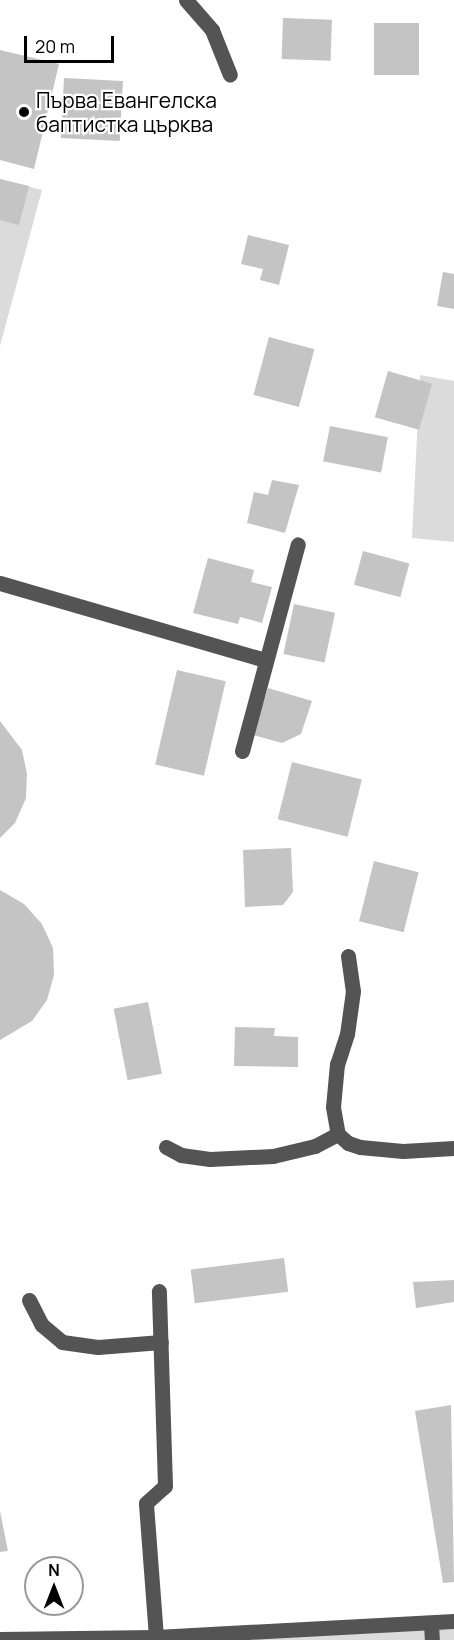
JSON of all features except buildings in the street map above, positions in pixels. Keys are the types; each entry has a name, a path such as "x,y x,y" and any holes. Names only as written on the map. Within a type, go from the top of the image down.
{"street":[{"path":"186,0 212,30 230,75"},
{"path":"242,751 298,544"},
{"path":"0,584 265,660"},
{"path":"348,956 353,991 347,1034 337,1064 333,1107 338,1134 360,1147 403,1150 454,1148"},
{"path":"166,1147 182,1155 210,1159 273,1156 315,1146 338,1134"},
{"path":"156,1637 146,1503 165,1486 159,1291"},
{"path":"28,1300 42,1325 62,1342 98,1347 161,1342"},
{"path":"0,1639 331,1634 454,1621"},
{"path":"431,1623 432,1640"}],"shaded area":[{"path":"0,179 42,190 0,346"},
{"path":"420,375 454,381 454,542 412,538"},
{"path":"454,1621 454,1640 0,1640"}],"place":[{"name":"Първа Евангелска баптистка църква","path":"24,112"}]}
